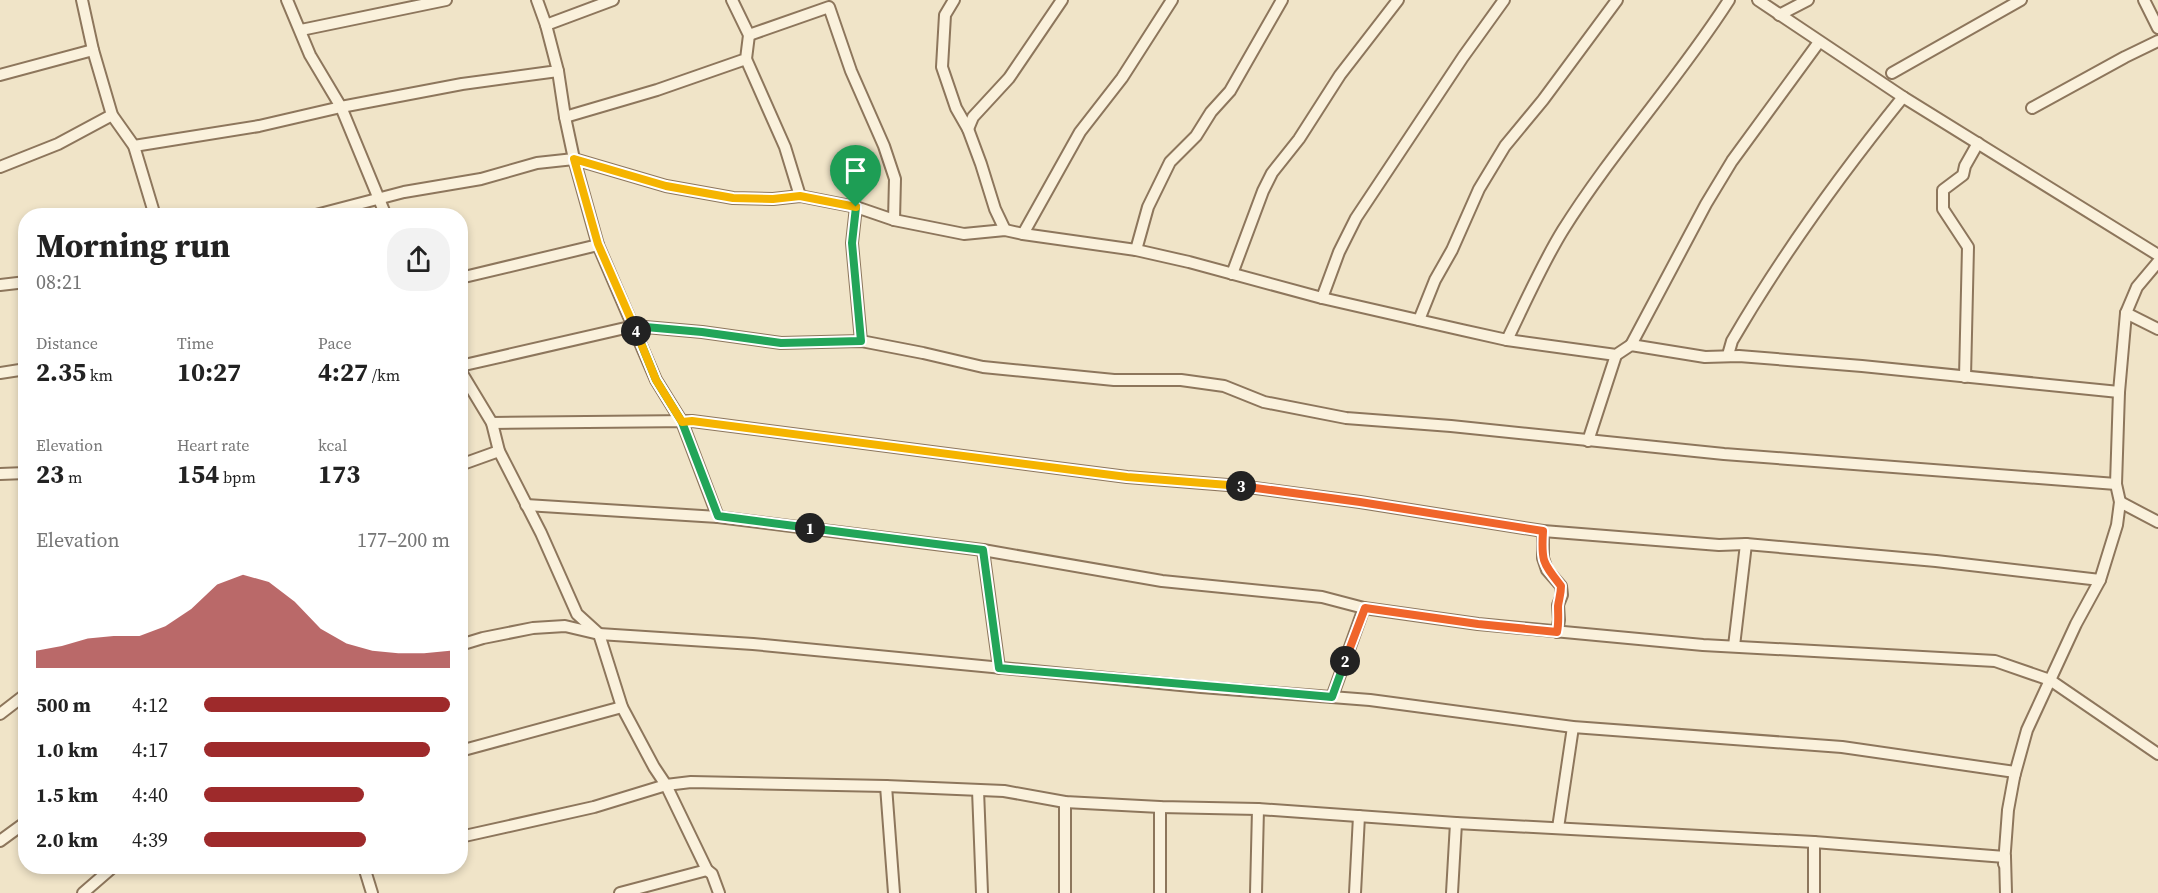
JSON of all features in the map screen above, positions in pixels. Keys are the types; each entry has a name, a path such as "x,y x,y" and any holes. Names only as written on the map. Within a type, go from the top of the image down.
{"street":[{"path":"82,0 93,51 112,115 134,146 153,208"},
{"path":"287,0 310,55 341,107 382,208"},
{"path":"301,30 446,0"},
{"path":"537,0 558,71 574,159 598,244 656,380 682,422 718,516"},
{"path":"546,25 614,0"},
{"path":"732,0 749,35 746,59 785,147 800,196"},
{"path":"954,0 945,15 942,67 956,108 968,129 995,209 1005,230"},
{"path":"968,129 973,117 1009,78 1062,0"},
{"path":"1023,234 1080,132 1122,78 1172,0"},
{"path":"1136,250 1148,207 1170,162 1196,136 1211,112 1230,91 1282,0"},
{"path":"1232,274 1272,173 1299,139 1340,75 1398,0"},
{"path":"1322,298 1339,252 1356,218 1463,57 1504,0"},
{"path":"1419,320 1435,280 1452,250 1479,189 1505,146 1543,100 1617,0"},
{"path":"1507,340 1562,231 1705,37 1729,0"},
{"path":"1758,0 1903,97 2158,255"},
{"path":"1779,15 1808,0"},
{"path":"1892,73 2021,0"},
{"path":"2144,0 2158,28"},
{"path":"749,35 831,4 851,71 884,146 895,179 894,220"},
{"path":"2032,108 2158,41"},
{"path":"1588,441 1616,355 1630,345 1706,204 1732,161 1819,42"},
{"path":"0,75 93,51"},
{"path":"565,117 657,90 746,59"},
{"path":"134,146 259,126 341,107 462,84 558,71"},
{"path":"1728,355 1732,341 1793,242 1903,97"},
{"path":"0,167 58,144 112,115"},
{"path":"1965,378 1968,247 1942,205 1943,190 1963,176 1965,166 1978,144"},
{"path":"343,208 404,192 481,179 537,163 574,159 666,186 733,198 773,199 800,196 856,207 894,220 964,234 1005,230 1136,250 1322,298 1507,340 1616,355"},
{"path":"856,207 852,243 861,341"},
{"path":"468,276 598,244"},
{"path":"2006,893 2006,810 2027,730 2100,579 2117,525 2120,501 2116,483 2119,392 2126,313 2138,287 2158,262"},
{"path":"0,285 18,283"},
{"path":"2126,313 2158,329"},
{"path":"468,366 634,326 702,332 781,343 861,341 923,352 983,367 1114,380 1181,380 1224,386 1264,402 1347,418 1451,426 1724,454 2116,483"},
{"path":"1630,345 1705,357 1728,355 1862,366 2119,392"},
{"path":"0,373 18,370"},
{"path":"468,382 492,423 499,451 577,614 599,634 622,706 666,786 706,870 712,874 719,893"},
{"path":"492,423 692,421 1127,477 1251,487 1543,531 1719,545 1746,544 2100,579"},
{"path":"468,462 499,451"},
{"path":"0,474 18,474"},
{"path":"2120,501 2158,522"},
{"path":"526,505 718,516 983,550 1162,582 1322,597 1365,608 1478,624 1734,646 1995,661 2050,680 2158,754"},
{"path":"1543,531 1542,558 1552,577 1561,586 1557,632"},
{"path":"1734,646 1746,544"},
{"path":"983,550 999,668"},
{"path":"1332,697 1365,608"},
{"path":"468,643 533,628 565,626 599,634 753,644 1370,700 1573,727 1842,747 2015,772"},
{"path":"0,714 18,700"},
{"path":"468,749 622,706"},
{"path":"1558,828 1573,727"},
{"path":"468,835 594,807 666,786 691,782 1005,791 1065,802 1160,807 1258,808 1456,823 1814,843 2005,860"},
{"path":"886,786 894,893"},
{"path":"978,790 982,893"},
{"path":"1065,802 1065,893"},
{"path":"1160,807 1160,893"},
{"path":"1256,893 1258,808"},
{"path":"1355,893 1359,816"},
{"path":"1452,893 1456,823"},
{"path":"0,841 18,828"},
{"path":"1814,843 1814,893"},
{"path":"620,893 706,870"},
{"path":"83,893 105,874"},
{"path":"366,874 372,893"}],"route":[{"path":"856,207 800,196 773,199 733,198 666,186 574,159 598,244 656,380 682,422 692,421 1127,477 1240,486 1360,502 1543,531 1542,558 1552,577 1561,586 1557,632 1478,624 1365,608 1332,697 999,668 983,550 718,516 682,422 656,380 634,326 702,332 781,343 861,341 852,243 856,207"}]}
